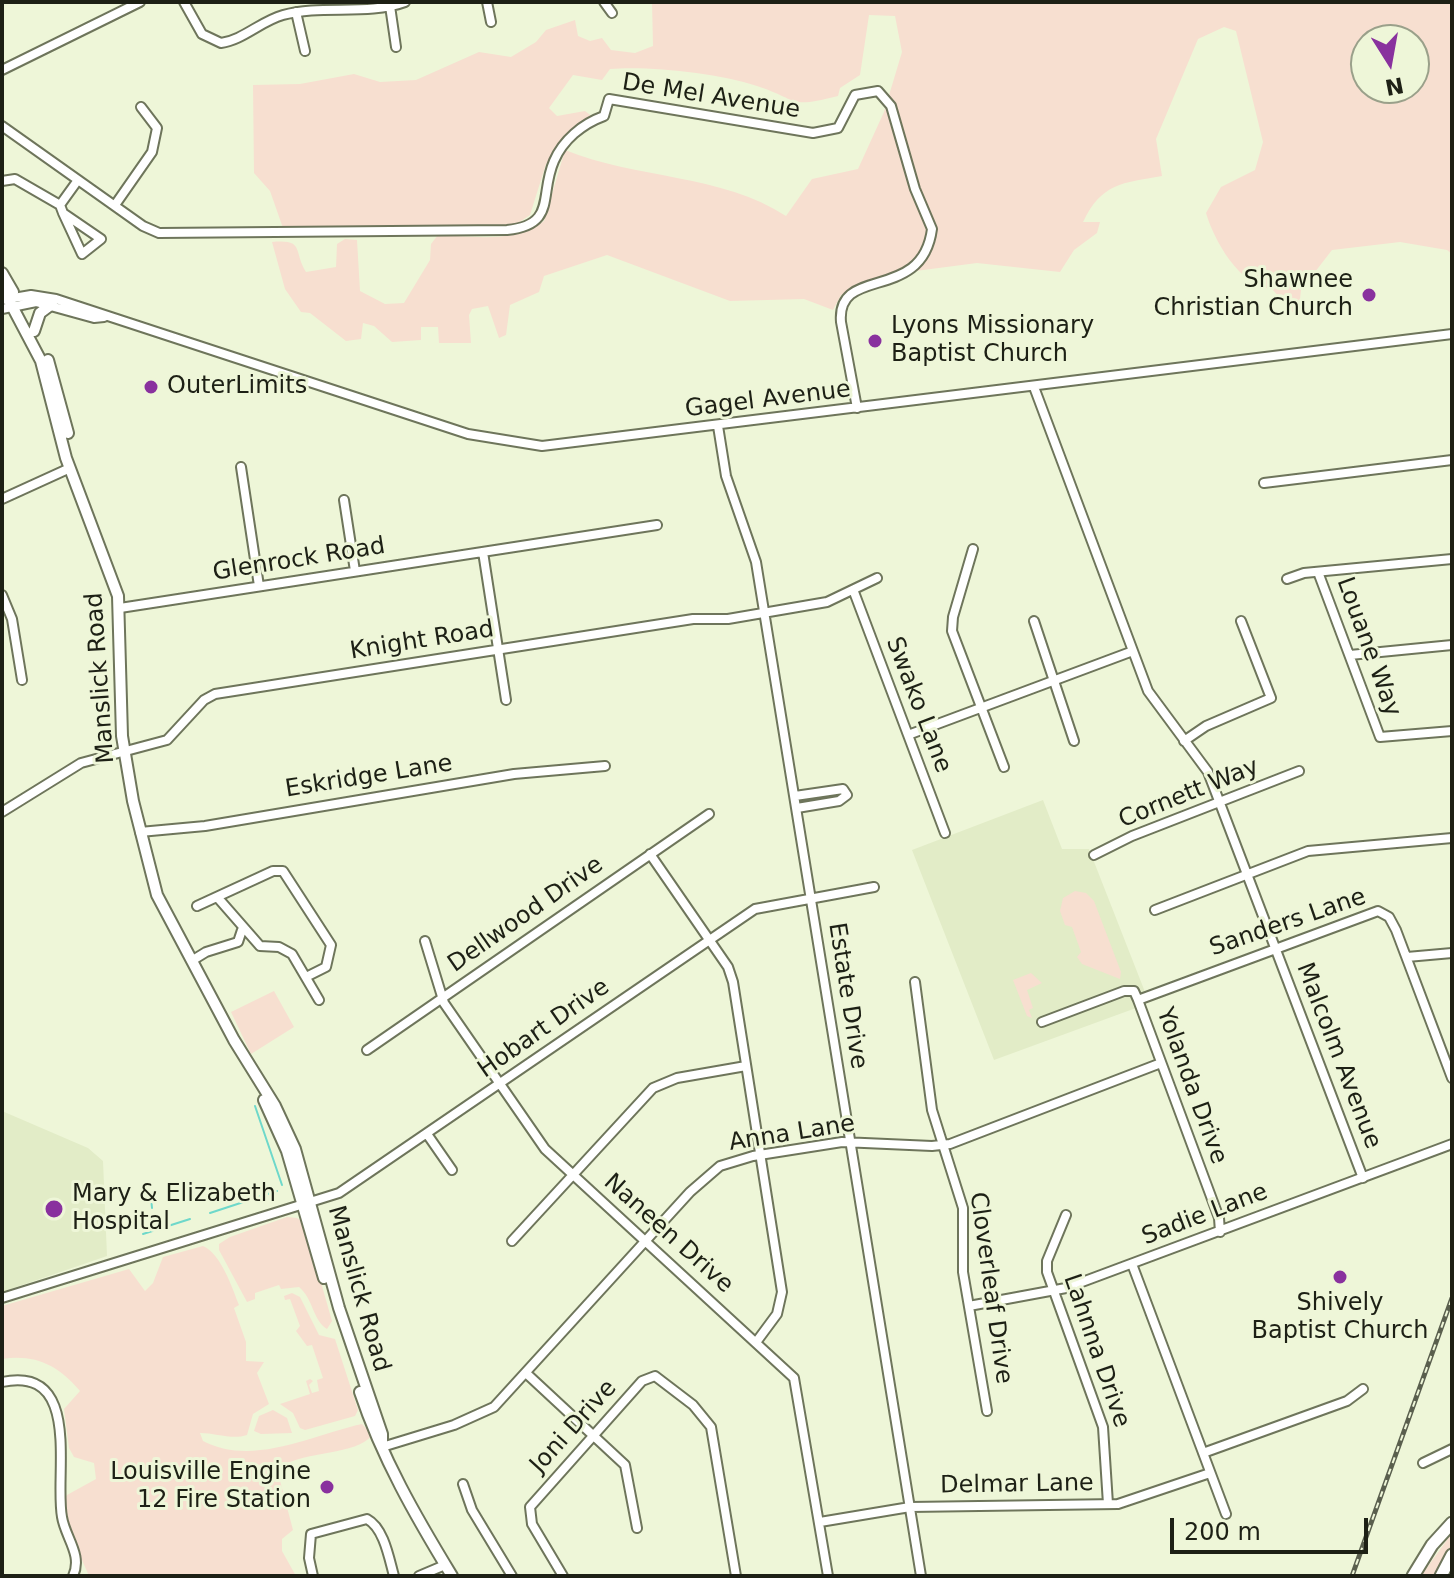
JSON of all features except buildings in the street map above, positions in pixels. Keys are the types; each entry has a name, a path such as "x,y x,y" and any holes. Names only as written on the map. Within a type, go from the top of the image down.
{"highway":[{"path":"1413,1576 1432,1545 1452,1523"},
{"path":"1441,1576 1452,1555"}],"main road":[{"name":"Manslick Road","path":"2,273 10,302 34,331 70,468 113,578 120,608 118,693 124,752 157,895 246,1060 287,1151 306,1202 337,1323 382,1447 403,1495 452,1576"},
{"name":"Manslick Road","path":"2,287 42,354"},
{"path":"34,331 40,313 52,304"}],"street":[{"path":"2,70 140,2"},
{"path":"184,2 202,34 221,43 279,16 296,12 390,6 405,2"},
{"path":"487,2 491,22"},
{"path":"604,2 612,13"},
{"path":"390,6 396,47"},
{"path":"296,12 305,51"},
{"name":"De Mel Avenue","path":"2,126 147,229 171,234 518,229 541,215 551,169 564,144 578,130 604,116 609,99 813,133 838,128 855,95 878,91 891,106 915,189 931,219 932,229 923,258 906,275 859,288 845,298 840,310 841,322 857,408"},
{"path":"115,205 157,142 157,128 141,107"},
{"path":"2,181 15,179 61,209 101,239 82,254 61,209"},
{"path":"61,209 78,180"},
{"name":"Gagel Avenue","path":"10,302 56,299 417,419 507,443 554,446 1452,334"},
{"name":"Gagel Avenue","path":"10,302 52,304 94,318 104,317"},
{"path":"908,735 1133,651 1034,387"},
{"name":"Estate Drive","path":"718,426 726,476 753,549 765,613 921,1576"},
{"path":"1264,483 1452,460"},
{"path":"241,467 259,586"},
{"path":"2,499 70,468"},
{"path":"344,500 355,571"},
{"name":"Glenrock Road","path":"120,608 657,525"},
{"path":"973,549 952,626 1004,767"},
{"path":"483,552 506,700"},
{"path":"1287,579 1318,572 1452,559"},
{"name":"Louane Way","path":"1318,572 1380,737 1452,731"},
{"name":"Knight Road","path":"2,812 81,763 167,740 204,700 215,694 693,619 728,619 765,613 827,602 854,592 877,578"},
{"name":"Swako Lane","path":"854,592 945,833"},
{"path":"2,595 12,619 22,680"},
{"path":"1034,621 1074,741"},
{"path":"1184,741 1206,726 1271,698 1241,621"},
{"path":"1350,655 1452,645"},
{"name":"Malcolm Avenue","path":"1133,651 1148,691 1208,772 1363,1178"},
{"name":"Eskridge Lane","path":"140,832 205,826 514,774 605,766"},
{"name":"Cornett Way","path":"1094,855 1299,771"},
{"path":"795,796 843,789 847,795 839,801 797,808"},
{"name":"Dellwood Drive","path":"367,1050 709,814"},
{"path":"1155,910 1319,849 1452,838"},
{"path":"650,854 731,977 782,1292 777,1314 757,1341"},
{"path":"197,906 273,871 283,871 331,945 326,967 306,977"},
{"name":"Hobart Drive","path":"2,1298 350,1187 762,906 874,887"},
{"path":"218,898 242,930 260,946 287,949 319,1000"},
{"name":"Sanders Lane","path":"1042,1022 1124,991 1134,991 1138,1000 1378,911 1389,917 1407,957 1452,1078"},
{"path":"193,960 238,942 242,930"},
{"name":"Naneen Drive","path":"425,941 441,998 545,1149 790,1373 798,1388 828,1576"},
{"path":"1407,957 1452,953"},
{"name":"Cloverleaf Drive","path":"915,982 930,1098 941,1145 963,1208 963,1272 987,1411"},
{"name":"Yolanda Drive","path":"1138,1000 1219,1218 1220,1232"},
{"name":"Anna Lane","path":"382,1447 479,1416 494,1407 713,1170 761,1155 851,1142 941,1145 1161,1063"},
{"path":"512,1241 635,1103 658,1085 677,1078 746,1066"},
{"path":"427,1134 452,1170"},
{"name":"Sadie Lane","path":"1226,1514 1132,1264 1452,1144"},
{"name":"Lahnna Drive","path":"1066,1215 1047,1261 1053,1291 1103,1427 1108,1504"},
{"path":"969,1306 1053,1291 1132,1264"},
{"path":"527,1374 625,1465 637,1528"},
{"name":"Joni Drive","path":"563,1576 532,1524 529,1512 535,1500 642,1381 655,1376 693,1405 711,1427 736,1576"},
{"path":"2,1382 26,1382 43,1391 54,1404 60,1423 62,1517 77,1560 73,1576"},
{"path":"1203,1453 1347,1401 1363,1389"},
{"path":"1423,1463 1452,1449"},
{"name":"Delmar Lane","path":"820,1522 910,1507 1108,1504 1155,1494 1210,1473"},
{"path":"463,1484 472,1510 512,1576"},
{"path":"313,1576 309,1558 311,1534 367,1519 373,1523 382,1540 394,1576"},
{"path":"419,1576 445,1565"}],"shaded area":[{"path":"652,2 1452,2 1452,254 1447,250 1400,242 1332,250 1301,290 1298,318 1272,289 1249,280 1239,271 1215,236 1206,213 1221,187 1255,170 1263,142 1236,31 1224,27 1198,39 1156,139 1162,176 1124,183 1098,199 1083,222 1100,222 1097,233 1074,250 1060,272 977,263 885,275 841,295 833,310 804,299 730,301 607,255 544,276 539,292 510,305 506,335 499,338 488,306 472,309 469,315 471,343 439,343 438,327 421,327 421,340 392,342 374,326 363,323 361,339 346,341 310,313 301,312 285,289 272,242 294,245 306,272 336,267 337,244 345,239 357,240 360,291 385,304 404,303 430,260 431,244 438,235 507,236 544,221 565,150 620,167 734,192 786,216 812,179 858,169 884,112 902,52 895,16 869,15 860,75 840,88 838,96 810,102 794,101 741,81 684,72 610,69 602,80 573,75 549,108 557,116 585,111 593,117 574,130 546,164 530,215 512,227 283,228 270,191 254,173 253,85 300,84 354,74 380,82 416,80 479,52 511,57 536,42 546,30 575,20 578,36 590,41 602,38 611,50 635,53 653,46"},
{"path":"1043,800 1062,849 1089,849 1145,992 1132,997 1136,1008 994,1060 912,850"},
{"path":"1075,891 1086,893 1094,901 1121,972 1120,979 1082,964 1077,957 1081,952 1072,927 1065,925 1060,911 1063,898"},
{"path":"1031,973 1042,983 1027,990 1033,1008 1029,1010 1032,1018 1027,1016 1013,980"},
{"path":"274,991 294,1027 251,1054 231,1012"},
{"name":"Mary & Elizabeth Hospital","path":"2,1111 88,1148 103,1161 107,1256 2,1292"},
{"path":"287,1217 304,1223 332,1321 327,1329 299,1287 281,1289 279,1285 255,1293 255,1299 247,1302 219,1250 219,1244 230,1237"},
{"path":"203,1246 220,1263 239,1305 234,1308 246,1342 246,1361 264,1362 257,1373 269,1404 253,1414 247,1435 230,1437 200,1433 203,1441 242,1451 282,1446 362,1424 372,1435 355,1446 281,1467 278,1473 293,1530 282,1539 282,1551 296,1576 89,1576 70,1533 64,1500 67,1495 96,1479 94,1463 74,1457 69,1448 64,1409 80,1391 63,1374 45,1363 25,1358 2,1359 2,1306 129,1269 145,1291 153,1283 163,1257"},
{"path":"292,1293 300,1297 319,1335 335,1339 358,1410 355,1416 305,1430 300,1428 293,1413 280,1404 310,1394 306,1381 310,1379 313,1381 309,1385 312,1393 319,1391 317,1380 323,1378 312,1345 307,1346 296,1331 300,1326 290,1299 285,1300 284,1296"},
{"path":"273,1410 287,1418 292,1433 261,1434 254,1431 259,1416"},
{"path":"1452,1533 1452,1546 1435,1576 1421,1576"}],"waterway":[{"path":"255,1106 282,1185"},
{"path":"143,1190 151,1198 152,1208"},
{"path":"210,1213 277,1191"},
{"path":"153,1201 158,1192"},
{"path":"143,1234 190,1219"}],"railway":[{"path":"1352,1576 1452,1298"}],"place":[{"name":"Shawnee Christian Church","path":"1369,295"},
{"name":"Lyons Missionary Baptist Church","path":"875,341"},
{"name":"OuterLimits","path":"151,387"},
{"name":"Mary & Elizabeth Hospital","path":"54,1209"},
{"name":"Shively Baptist Church","path":"1340,1277"},
{"name":"Louisville Engine 12 Fire Station","path":"327,1487"}]}
